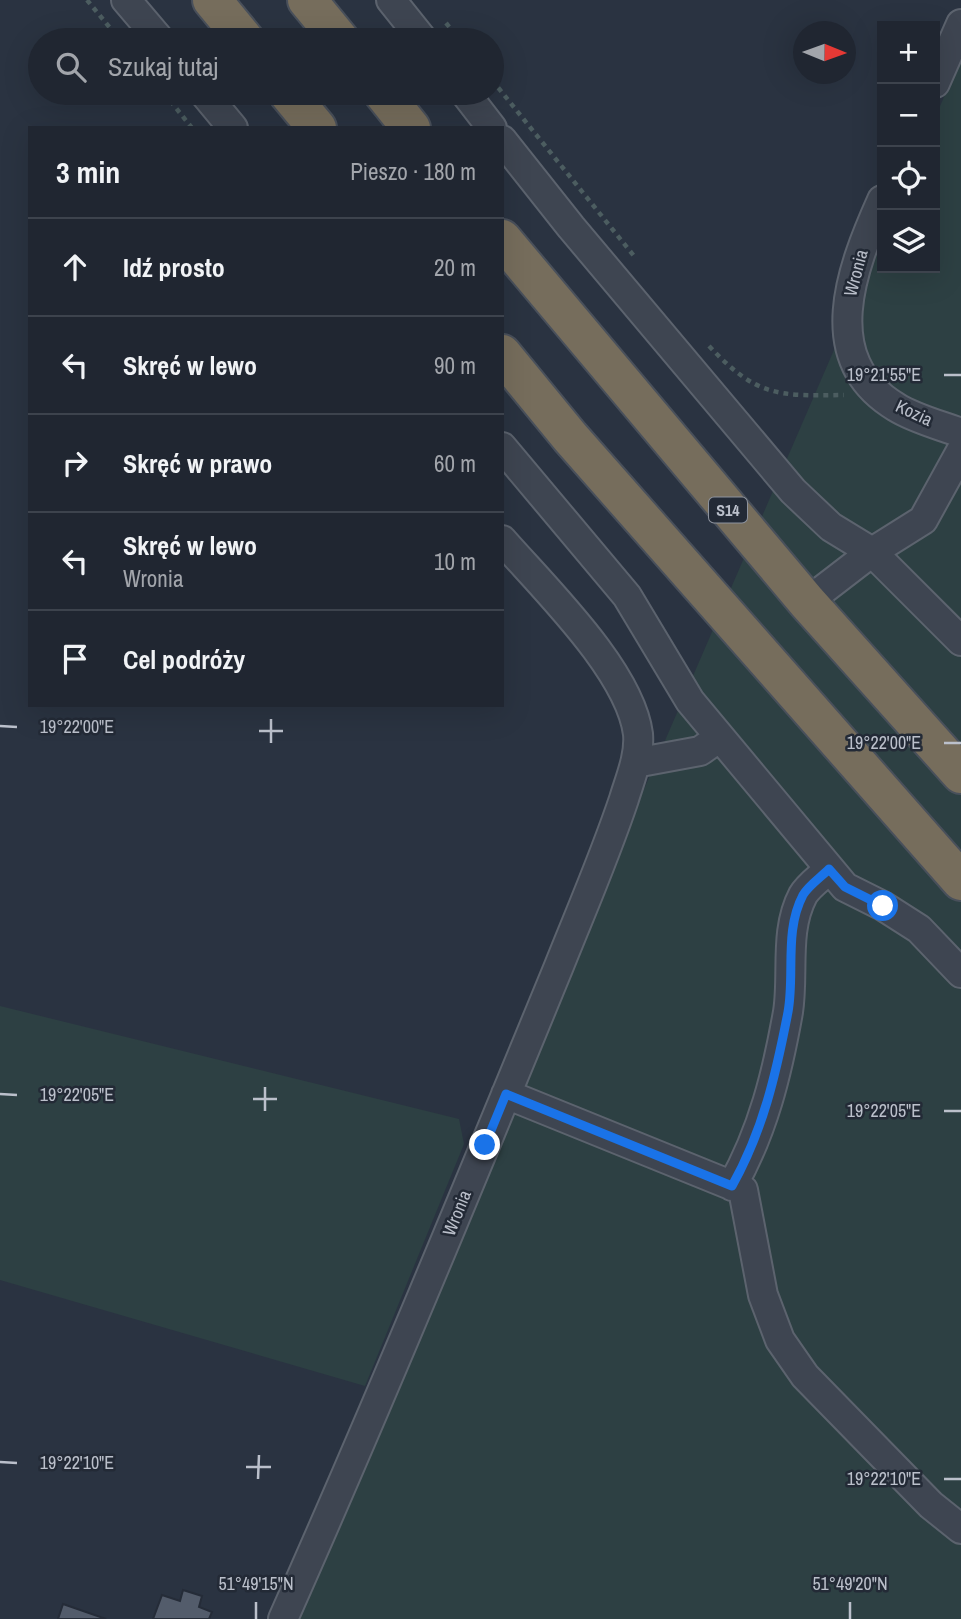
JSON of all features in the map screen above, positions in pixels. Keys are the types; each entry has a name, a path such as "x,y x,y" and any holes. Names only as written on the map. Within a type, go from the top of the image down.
{"highway":[{"path":"212,0 235,28"},
{"path":"307,0 330,28"},
{"path":"298,105 315,126"},
{"path":"393,105 409,126"},
{"name":"S14","path":"504,241 807,603 961,775"},
{"path":"504,356 570,437 961,881"}],"street":[{"path":"126,0 150,28"},
{"path":"391,0 413,28"},
{"path":"940,72 961,24"},
{"path":"214,105 231,126"},
{"path":"474,105 490,126"},
{"path":"504,143 571,227 793,491 831,527 872,552 961,641"},
{"name":"Wronia","path":"851,349 846,318 850,284 878,210"},
{"name":"Kozia","path":"851,349 866,381 896,407 961,433"},
{"path":"504,449 627,596 674,679 829,869 845,887 883,906 919,929 961,972"},
{"path":"807,603 872,552 923,520 961,451"},
{"name":"Wronia","path":"284,1619 379,1405 610,840 635,763 638,735 625,691 586,637 504,542"},
{"path":"635,763 677,758 700,751 720,737"},
{"path":"732,1186 751,1153 769,1102 788,1009 792,928 803,894 829,869"},
{"path":"506,1094 743,1190 763,1295 780,1340 805,1376 932,1505 961,1529"}],"path":[{"path":"87,0 110,28"},
{"path":"504,95 636,259"},
{"path":"174,105 190,126"},
{"path":"705,341 732,371 758,388 792,396 849,395 866,381"}],"shaded area":[{"path":"961,57 961,1619 285,1619 877,251 877,273 940,273 940,106"},
{"path":"0,1006 459,1119 464,1144 365,1386 0,1280"}],"building":[{"path":"183,1590 202,1596 199,1607 212,1612 209,1619 153,1619 162,1595 180,1601"},
{"path":"63,1604 106,1619 58,1619"}],"route":[{"path":"485,1145 506,1094 684,1164 732,1186 751,1153 769,1102 788,1009 792,928 803,894 829,869 845,887 883,906"}]}
